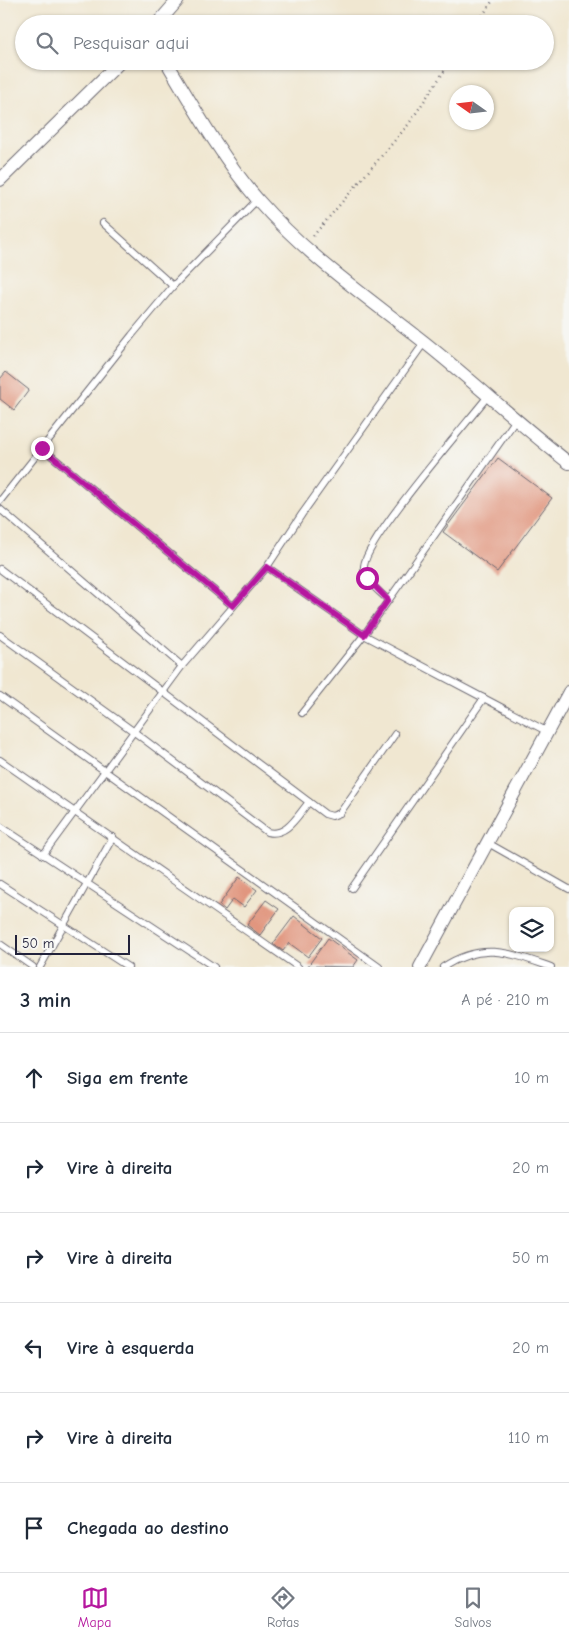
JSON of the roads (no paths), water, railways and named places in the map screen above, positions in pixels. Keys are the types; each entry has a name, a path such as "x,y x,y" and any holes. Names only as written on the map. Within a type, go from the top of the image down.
{"street":[{"path":"165,15 178,0"},
{"path":"0,180 113,70"},
{"path":"172,70 228,161 258,200 304,246 488,396 515,421 569,463"},
{"path":"420,967 569,692"}],"lane":[{"path":"0,501 113,358 173,286 258,200"},
{"path":"103,223 173,286"},
{"path":"43,855 74,810 182,666 267,567 302,514 424,343"},
{"path":"388,600 367,578 364,568 368,552 395,514 488,396"},
{"path":"302,713 364,635 515,421"},
{"path":"42,448 233,606"},
{"path":"0,509 182,666"},
{"path":"267,567 364,635 548,732"},
{"path":"0,569 161,693 325,814 332,816 340,813 395,734"},
{"path":"0,635 133,730 267,832 275,834 283,832 309,802"},
{"path":"0,696 379,967"},
{"path":"352,888 484,698"},
{"path":"0,760 298,967"},
{"path":"0,826 214,967"},
{"path":"40,967 113,837"},
{"path":"488,843 569,889"},
{"path":"0,884 128,967"},
{"path":"0,944 33,967"},
{"path":"443,967 460,956 487,951 514,955 551,967"}]}
